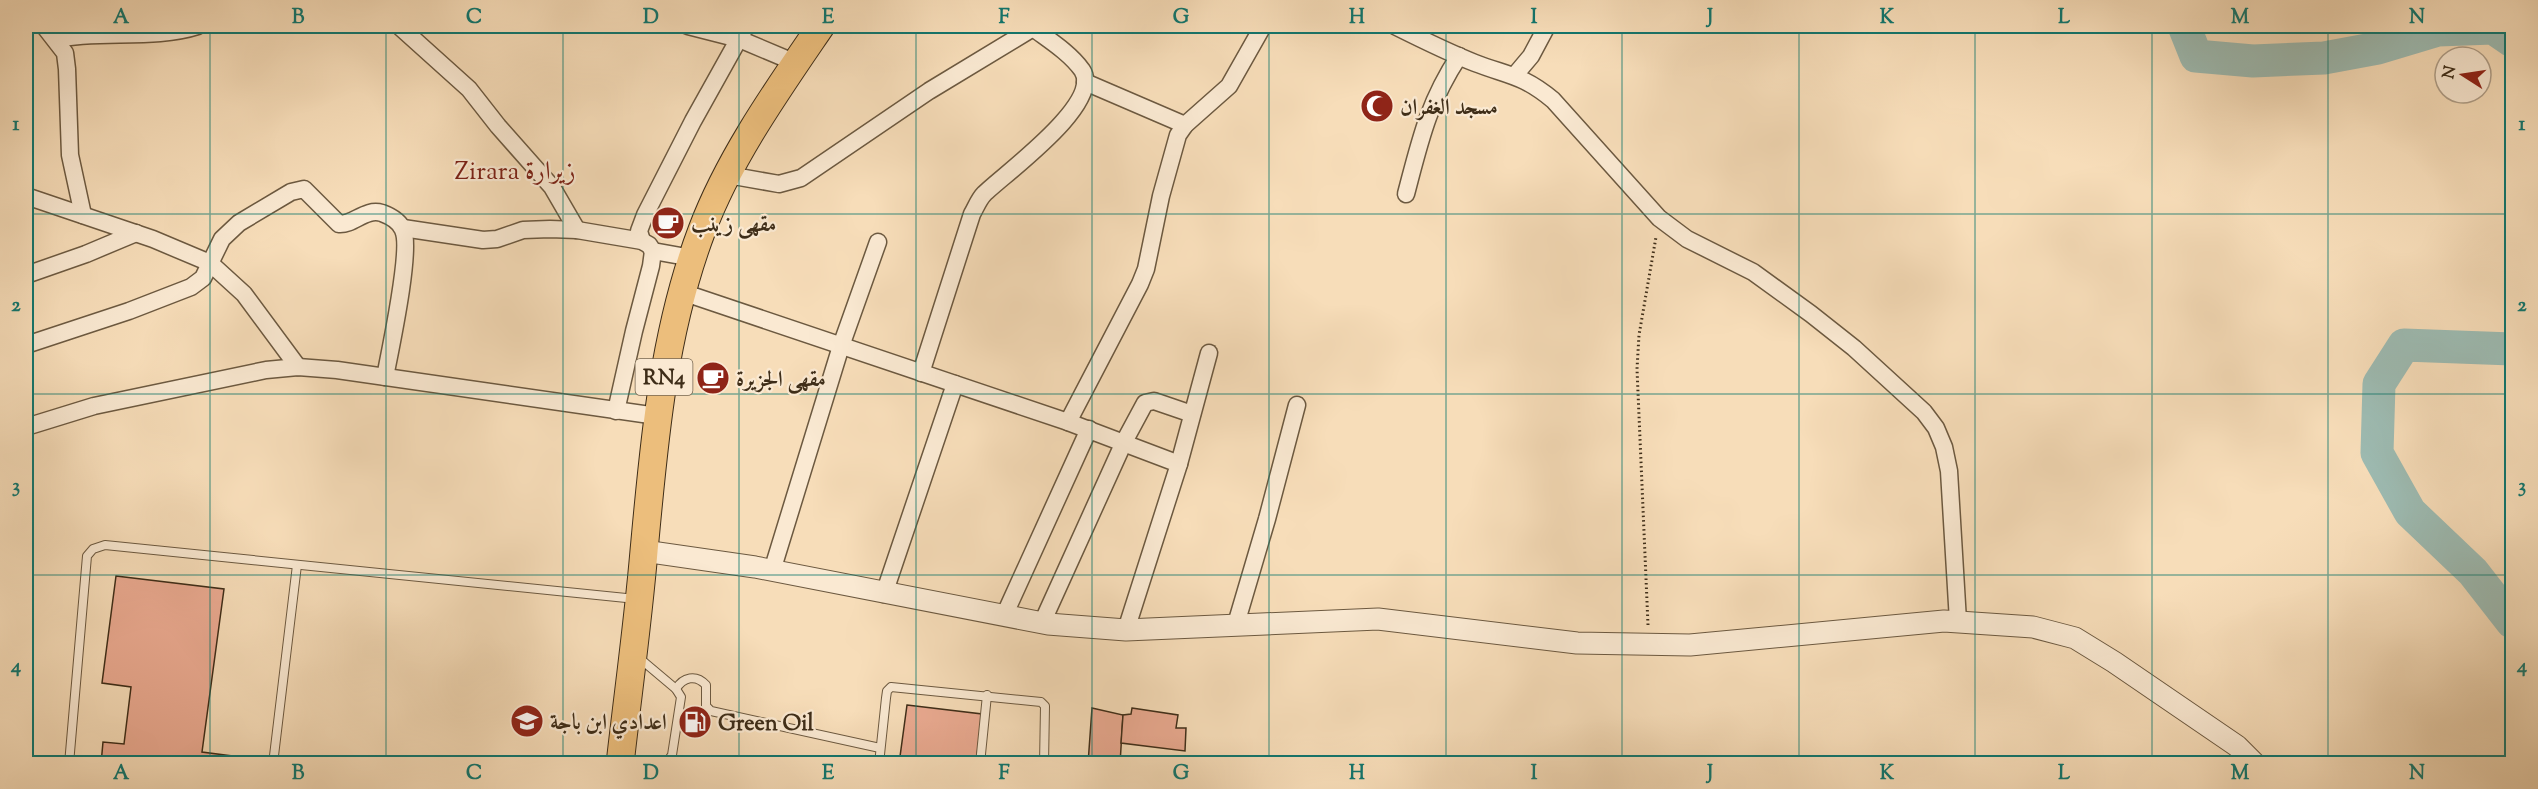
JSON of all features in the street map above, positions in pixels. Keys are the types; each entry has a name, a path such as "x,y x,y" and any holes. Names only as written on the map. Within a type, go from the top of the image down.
{"main road":[{"name":"RN4","path":"620,764 657,416 672,332 682,292 712,206 728,175 821,26"}],"street":[{"path":"44,26 65,53 69,155 82,215"},
{"path":"56,39 73,35 163,32 198,26"},
{"path":"399,26 469,89 552,187 577,230"},
{"path":"688,26 742,32 796,63"},
{"path":"1068,422 1146,269 1171,156 1178,135 1185,124 1229,86 1263,26"},
{"path":"1395,26 1459,56 1515,75 1533,84 1553,100 1659,218 1687,239 1753,272 1811,314 1854,348 1924,412 1936,428 1944,447 1949,471 1958,621"},
{"path":"1515,75 1531,56 1547,26"},
{"path":"728,175 778,183 801,178 929,91 1033,27 1069,56 1083,71 1082,93 1059,128 983,195 972,214 921,373"},
{"path":"616,411 651,266 647,246 639,231 678,148 742,32"},
{"path":"1406,194 1427,116 1444,80 1459,56"},
{"path":"1084,82 1185,124"},
{"path":"26,345 129,311 191,287 203,278 222,239 239,223 295,190 307,190 339,224 345,224 367,213 376,212 393,219 403,228 406,238 404,264 386,377"},
{"path":"26,196 136,233 210,263 244,294 298,367"},
{"path":"403,228 483,240 523,230 577,230 692,258"},
{"path":"26,275 136,233"},
{"path":"772,571 842,346 878,242"},
{"path":"682,292 1089,429 1179,464"},
{"path":"1126,630 1179,464 1209,353"},
{"path":"26,427 94,406 266,370 298,367 337,370 657,416"},
{"path":"884,594 955,384"},
{"path":"1042,623 1124,442 1145,403 1154,401 1192,414"},
{"path":"1236,624 1297,405"},
{"path":"1004,616 1089,429"},
{"path":"644,551 772,571 1042,623 1126,630 1378,619 1577,643 1690,645 1958,621 2033,627 2075,638 2228,740 2255,764"}],"lane":[{"path":"69,764 87,556 93,549 105,545 639,600"},
{"path":"273,764 297,565"},
{"path":"633,652 676,689 681,697 672,755 663,764"},
{"path":"676,689 686,678 702,681 706,685 706,706 711,711 880,748"},
{"path":"879,764 887,691 891,687 1032,699 1041,702 1045,706 1044,764"},
{"path":"980,764 987,695"}],"path":[{"path":"1649,644 1637,369 1639,335 1659,218"}],"building":[{"path":"116,576 224,589 202,752 256,759 255,764 101,764 103,742 124,744 131,687 102,683"},
{"path":"907,705 982,714 976,764 899,764"},
{"path":"1092,708 1123,715 1120,764 1088,764"},
{"path":"1132,708 1178,715 1176,728 1186,728 1185,751 1121,743 1123,715 1131,714"}],"waterway":[{"path":"2184,26 2196,56 2253,61 2324,58 2378,48 2438,30 2493,28 2512,41"},
{"path":"2512,349 2404,345 2379,384 2377,453 2410,512 2473,572 2512,622"}],"place":[{"name":"مسجد الغفران","path":"1377,106"},
{"name":"مقهى زينب","path":"668,223"},
{"name":"مقهى الجزيرة","path":"713,378"},
{"name":"اعدادي ابن باجة","path":"527,721"},
{"name":"Green Oil","path":"695,722"}],"district":[{"name":"Zirara زيرارة","path":"515,170"}]}
